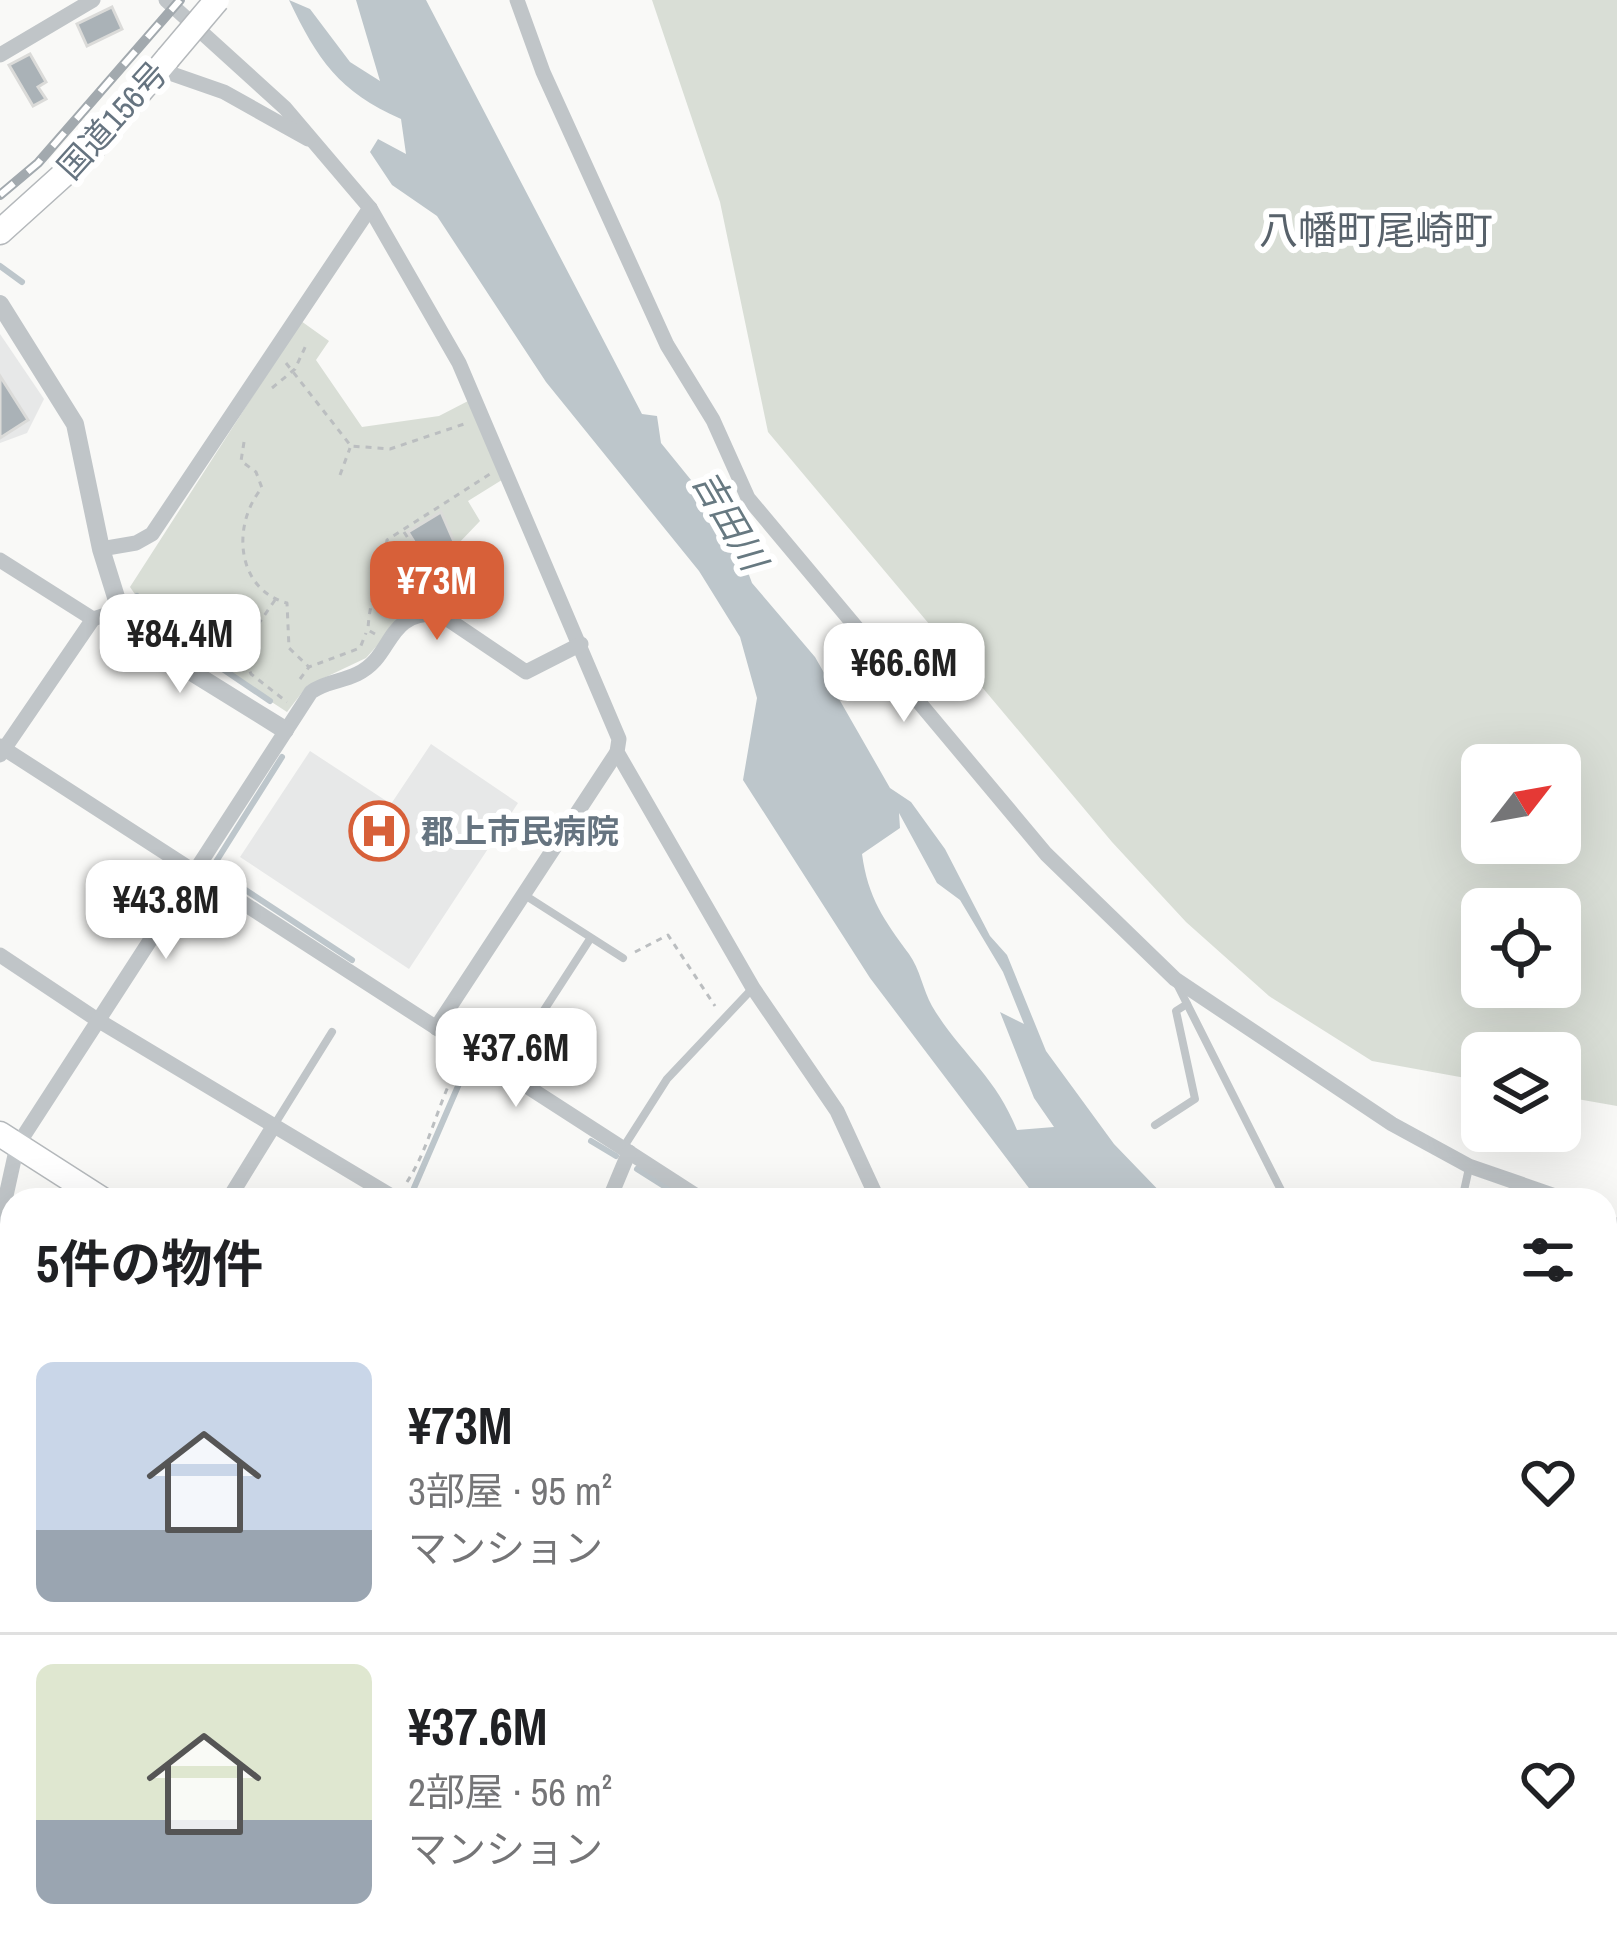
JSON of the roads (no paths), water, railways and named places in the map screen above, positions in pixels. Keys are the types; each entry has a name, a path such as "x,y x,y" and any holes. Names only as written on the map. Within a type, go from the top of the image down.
{"highway":[{"name":"国道156号","path":"0,232 92,149 217,0"},
{"path":"9,1140 84,1188"}],"street":[{"path":"0,55 93,0"},
{"path":"166,0 316,141 370,208 459,363 619,739 617,752 436,1028"},
{"path":"538,0 519,6 543,72 667,345 713,420 748,498 1046,854 1174,980 1392,1124 1469,1166 1532,1188"},
{"path":"163,64 316,141"},
{"path":"101,548 136,543 152,534 370,208"},
{"path":"0,304 75,424 101,548 120,610 169,658 285,730"},
{"path":"0,560 93,619"},
{"path":"120,610 93,619 1,750 685,1188"},
{"path":"4,1188 9,1140 194,876 298,710 322,684 369,665 410,617 440,614 526,672 581,644"},
{"path":"617,752 754,988 837,1111 872,1188"},
{"path":"0,955 96,1019 376,1188"},
{"path":"236,1188 274,1127"},
{"path":"613,1188 626,1150"}],"lane":[{"path":"521,894 622,958"},
{"path":"504,1072 590,939"},
{"path":"1174,980 1280,1188"},
{"path":"626,1150 667,1079 754,988"},
{"path":"1155,1125 1195,1099 1176,1011 1187,1004"},
{"path":"274,1127 332,1032"},
{"path":"1464,1188 1469,1166"}],"waterway":[{"path":"0,266 22,282"},
{"path":"137,596 174,636 270,701"},
{"path":"282,757 212,868 352,960"},
{"path":"414,1188 468,1063"},
{"path":"591,1141 616,1156"},
{"path":"637,1169 667,1188"}],"railway":[{"path":"0,195 38,163 180,0"}],"place":[{"name":"郡上市民病院","path":"379,831"}],"district":[{"name":"八幡町尾崎町","path":"1376,230"}],"water label":[{"name":"吉田川","path":"730,520"}]}
